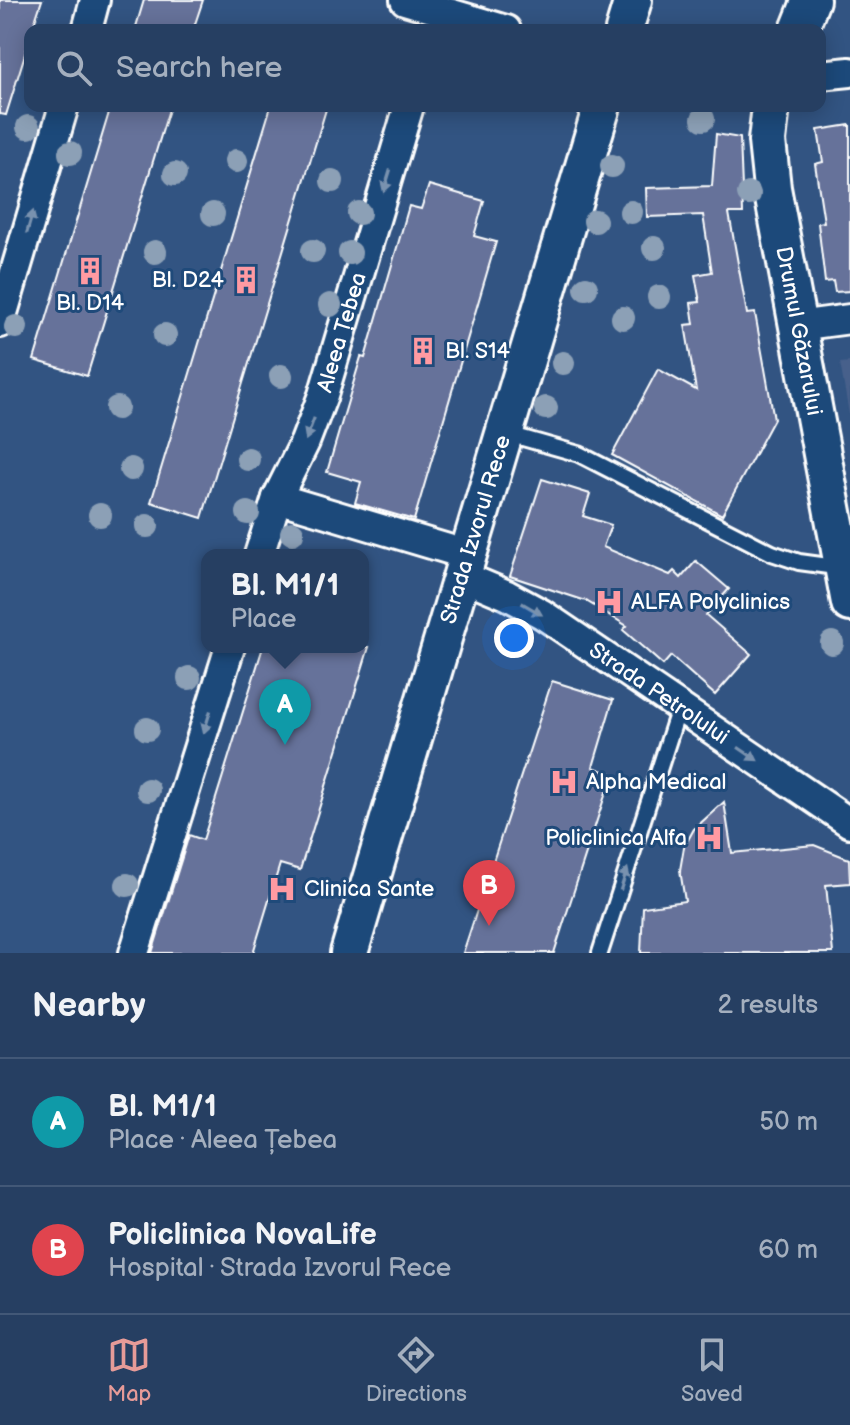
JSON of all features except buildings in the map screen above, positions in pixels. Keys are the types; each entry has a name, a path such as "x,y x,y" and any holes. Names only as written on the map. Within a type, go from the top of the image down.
{"street":[{"path":"89,24 95,0"},
{"path":"405,0 435,20 463,24"},
{"path":"626,24 633,0"},
{"path":"801,24 811,0"},
{"path":"826,74 850,72"},
{"path":"0,323 62,112"},
{"name":"Aleea Țebea","path":"261,549 277,498 305,442 323,395 407,112"},
{"name":"Strada Izvorul Rece","path":"349,953 600,112"},
{"name":"Drumul Găzarului","path":"768,112 770,173 850,603"},
{"path":"797,326 850,319"},
{"name":"Strada Petrolului","path":"277,498 465,565 850,823"},
{"path":"134,953 228,653"}],"lane":[{"path":"504,433 579,454 772,553 799,562 843,568"},
{"path":"600,953 679,708"}],"shaded area":[{"path":"850,362 850,420 840,363"}],"place":[{"name":"Bl. D14","path":"90,271"},
{"name":"Bl. D24","path":"246,280"},
{"name":"Bl. S14","path":"423,351"},
{"name":"ALFA Polyclinics","path":"609,602"},
{"name":"Bl. M1/1","path":"285,745"},
{"name":"Alpha Medical","path":"564,782"},
{"name":"Policlinica Alfa","path":"709,838"},
{"name":"Clinica Sante","path":"282,889"},
{"name":"Policlinica NovaLife","path":"489,926"}]}
